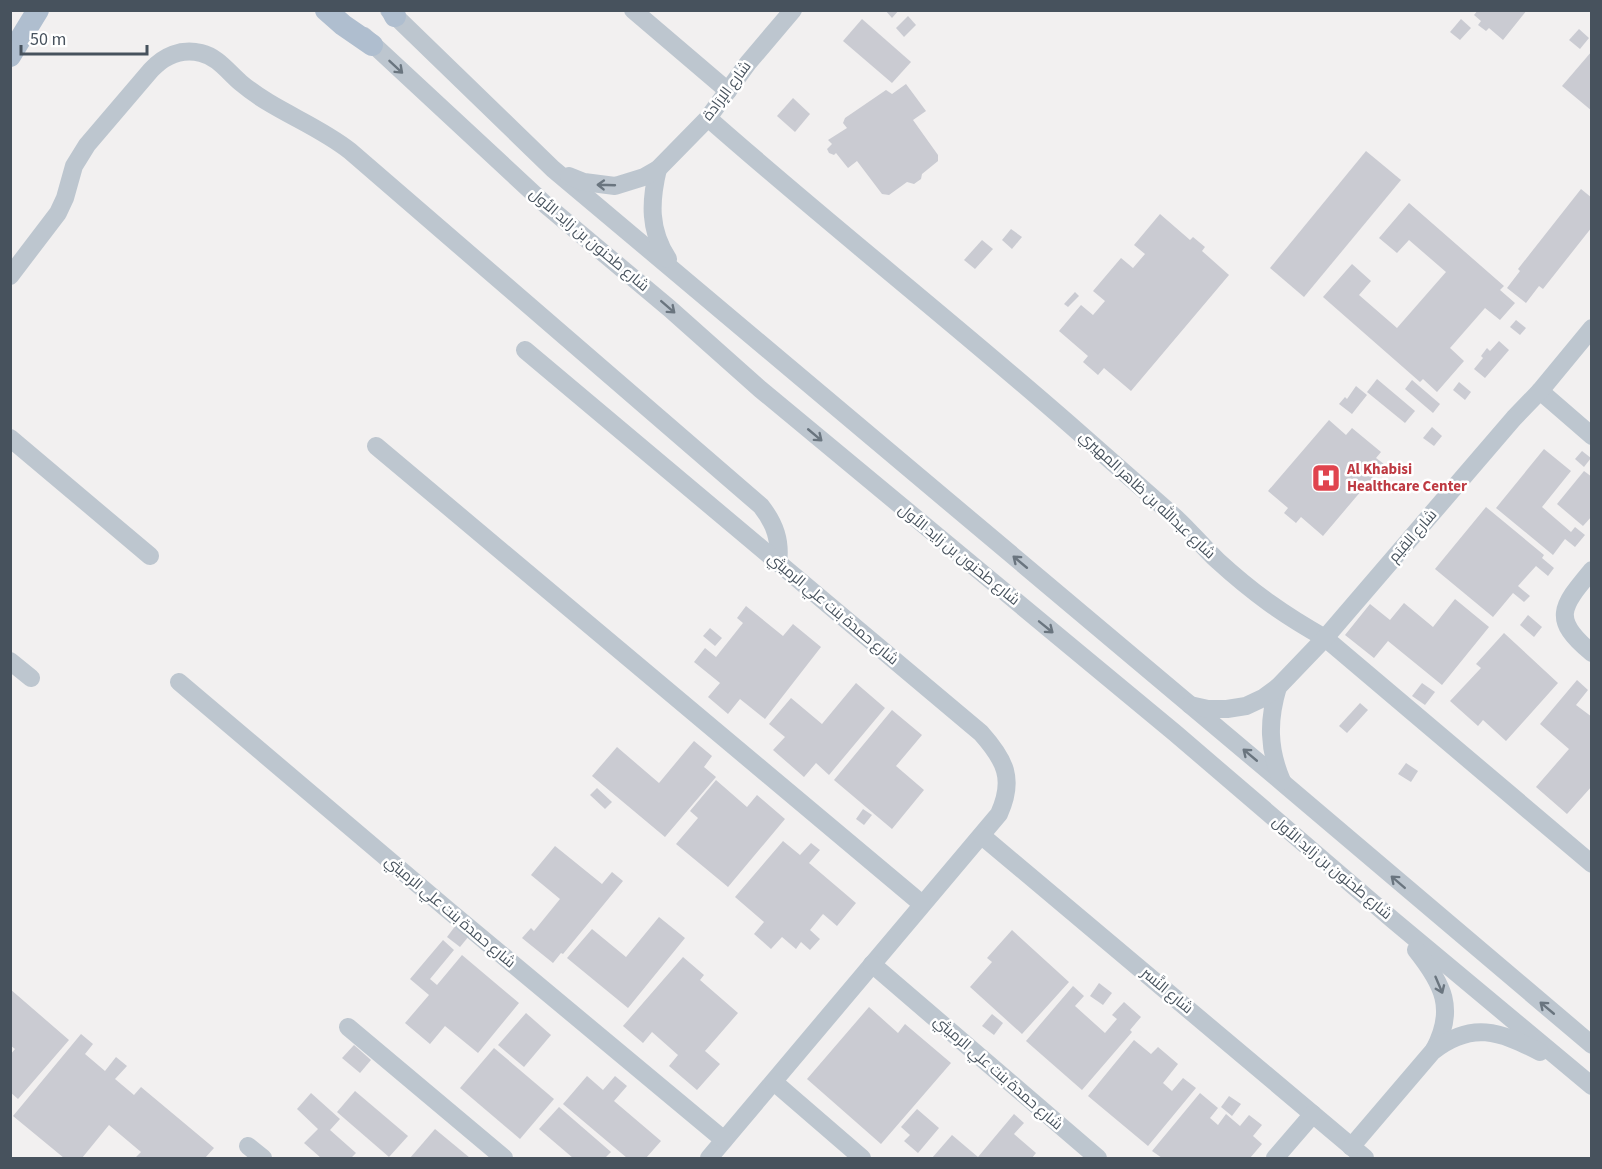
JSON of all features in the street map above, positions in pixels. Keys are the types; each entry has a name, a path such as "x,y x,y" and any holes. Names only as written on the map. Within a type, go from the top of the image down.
{"main road":[{"path":"10,56 38,10"},
{"path":"326,10 372,45"}],"street":[{"name":"شارع طحنون بن زايد الأول","path":"340,10 372,45 546,206 669,308 760,389 882,492 1175,733 1393,920 1592,1086"},
{"path":"633,10 728,91"},
{"name":"شارع الإرَادة","path":"553,169 584,182 615,186 645,177 658,169 708,118 748,63 793,10"},
{"name":"شارع طحنون بن زايد الأول","path":"392,12 553,169 1592,1046"},
{"path":"10,276 58,213 74,166 87,144 151,70 159,62 178,53 200,53 211,57 269,103 321,130 350,151 761,506 777,533 778,563"},
{"name":"شارع عبدالله بن ظاهر المهيري","path":"708,118 786,187 895,276 1066,422 1178,521 1216,560 1257,596 1289,618 1325,638 1592,864"},
{"path":"658,169 651,204 652,222 657,238 675,270"},
{"name":"شارع القِيَم","path":"1190,705 1208,709 1236,708 1263,698 1278,687 1325,638 1592,328"},
{"name":"شارع حمدة بنت علي الرميثي","path":"525,350 981,733 1005,764 1008,781 1006,799 999,814 709,1158"},
{"path":"1540,391 1592,436"},
{"path":"10,438 150,556"},
{"path":"376,446 922,904"},
{"path":"1592,570 1573,592 1566,604 1564,614 1569,632 1592,653"},
{"path":"10,661 31,678"},
{"name":"شارع حمدة بنت علي الرميثي","path":"179,682 724,1140"},
{"path":"1278,687 1272,706 1271,746 1275,765 1283,783"},
{"name":"شارع النَّسر","path":"982,836 1358,1153 1433,1052 1441,1036 1445,1019 1445,1001 1440,984 1393,920"},
{"name":"شارع حمدة بنت علي الرميثي","path":"872,964 1098,1158"},
{"path":"348,1027 504,1158"},
{"name":"شارع النَّسر","path":"1433,1052 1447,1041 1463,1034 1480,1031 1497,1033 1514,1039 1571,1069"},
{"path":"774,1082 862,1158"},
{"path":"1275,1158 1313,1114"},
{"path":"248,1146 263,1158"}],"building":[{"path":"885,10 899,10 892,18"},
{"path":"1478,10 1527,10 1503,40 1489,28 1486,31 1478,25 1481,21 1474,15"},
{"path":"908,16 916,25 904,37 896,28"},
{"path":"862,19 911,62 892,83 843,41"},
{"path":"1461,19 1471,28 1460,40 1450,32"},
{"path":"1579,29 1589,38 1580,49 1569,40"},
{"path":"1592,51 1592,111 1562,86"},
{"path":"906,84 926,111 913,120 938,155 938,161 914,184 907,182 889,195 882,194 857,161 848,168 836,153 834,155 829,153 827,149 832,144 828,140 847,128 843,123 845,118 886,90 892,94"},
{"path":"793,98 810,114 795,132 777,116"},
{"path":"1366,151 1401,180 1304,297 1270,268"},
{"path":"1581,189 1592,198 1592,227 1543,289 1539,286 1526,303 1507,288 1520,271 1518,269"},
{"path":"1409,203 1504,286 1500,290 1515,303 1500,320 1485,308 1450,348 1464,361 1437,392 1423,379 1420,382 1323,297 1352,264 1371,281 1359,295 1397,328 1446,272 1409,240 1397,253 1379,238"},
{"path":"1160,214 1190,240 1193,237 1205,247 1202,251 1229,275 1131,391 1104,368 1098,375 1083,362 1088,356 1059,331 1081,305 1093,315 1105,301 1093,291 1121,258 1133,268 1145,254 1134,245"},
{"path":"1011,229 1022,237 1012,249 1002,240"},
{"path":"982,240 993,249 975,269 964,260"},
{"path":"1075,292 1079,296 1068,307 1064,304"},
{"path":"1516,320 1526,328 1520,335 1510,327"},
{"path":"1499,341 1509,350 1485,378 1474,369 1483,358 1481,356 1487,348 1490,351"},
{"path":"1377,379 1415,411 1405,423 1367,392"},
{"path":"1412,380 1440,404 1433,413 1405,389"},
{"path":"1459,382 1471,392 1465,400 1453,390"},
{"path":"1356,386 1367,395 1352,414 1339,404 1345,397 1347,399"},
{"name":"Al Khabisi Healthcare Center","path":"1329,420 1346,435 1352,428 1381,452 1376,458 1384,464 1323,536 1301,517 1296,523 1284,513 1288,508 1268,491"},
{"path":"1432,427 1442,436 1434,446 1423,438"},
{"path":"1544,449 1571,471 1542,507 1571,532 1575,527 1585,535 1575,547 1565,539 1553,555 1496,508"},
{"path":"1582,451 1591,458 1584,467 1575,459"},
{"path":"1584,471 1592,477 1592,516 1583,526 1557,504"},
{"path":"1486,507 1544,555 1542,558 1554,568 1548,576 1536,566 1518,586 1530,596 1524,602 1513,593 1493,617 1435,569"},
{"path":"1455,599 1489,627 1442,685 1388,641 1374,658 1345,635 1370,604 1390,620 1404,603 1433,627"},
{"path":"746,606 783,636 793,624 821,647 765,719 740,699 728,714 708,697 720,683 694,662 705,648 716,657 743,623 737,618"},
{"path":"1528,615 1542,627 1534,637 1520,625"},
{"path":"710,628 722,638 715,646 703,636"},
{"path":"1504,633 1558,683 1506,741 1483,720 1478,726 1450,701 1481,668 1476,664"},
{"path":"1577,680 1588,690 1576,705 1592,717 1592,786 1567,814 1536,787 1569,749 1540,724"},
{"path":"856,683 885,708 829,775 816,763 804,777 773,750 785,737 769,724 791,698 822,724"},
{"path":"1422,683 1435,692 1425,705 1412,696"},
{"path":"1360,703 1368,710 1347,733 1339,726"},
{"path":"892,710 922,735 896,766 924,790 892,829 834,780"},
{"path":"694,741 712,756 704,767 716,777 665,837 592,776 617,747 659,783"},
{"path":"1406,763 1418,771 1411,782 1398,774"},
{"path":"716,780 747,807 757,795 785,819 728,887 676,844 698,818 690,811"},
{"path":"597,788 612,802 605,809 590,795"},
{"path":"863,809 872,815 864,825 856,819"},
{"path":"783,841 800,855 811,843 820,850 809,863 856,903 837,926 823,914 810,930 820,939 810,950 801,942 796,949 782,937 771,949 754,934 764,922 735,897"},
{"path":"555,846 602,884 612,872 623,881 553,963 522,938 531,928 534,931 560,899 531,875"},
{"path":"659,917 685,938 628,1008 567,958 592,929 626,957"},
{"path":"456,925 469,936 460,947 447,937"},
{"path":"1012,930 1069,982 1022,1034 970,987 992,962 987,958"},
{"path":"443,940 454,950 430,979 437,985 462,955 519,1003 478,1053 445,1026 430,1044 405,1023 429,995 410,979"},
{"path":"683,957 704,975 700,980 738,1013 705,1051 720,1064 697,1090 669,1066 678,1055 652,1032 643,1043 623,1026"},
{"path":"1099,983 1112,993 1103,1005 1090,996"},
{"path":"1073,986 1084,996 1075,1006 1105,1033 1117,1019 1112,1015 1124,1002 1141,1017 1130,1030 1132,1032 1082,1090 1026,1041"},
{"path":"10,989 69,1040 18,1099 10,1092 10,1055 15,1049 10,1045"},
{"path":"869,1007 898,1033 905,1024 951,1063 881,1144 807,1079"},
{"path":"526,1013 551,1035 524,1067 498,1045"},
{"path":"992,1014 1003,1023 994,1035 982,1026"},
{"path":"81,1034 93,1044 85,1054 105,1071 116,1057 127,1066 115,1079 134,1095 141,1087 214,1148 205,1158 135,1158 141,1152 109,1125 82,1158 64,1158 13,1116"},
{"path":"1134,1040 1151,1054 1158,1047 1178,1064 1163,1083 1172,1091 1183,1078 1196,1088 1148,1146 1088,1096"},
{"path":"354,1045 371,1060 360,1073 342,1058"},
{"path":"494,1048 554,1099 520,1139 460,1088"},
{"path":"587,1076 603,1090 615,1076 627,1086 614,1101 661,1141 646,1158 627,1158 563,1104"},
{"path":"355,1091 408,1136 389,1157 337,1112"},
{"path":"311,1093 340,1119 330,1130 356,1153 351,1158 321,1158 304,1143 318,1129 297,1109"},
{"path":"1200,1093 1218,1108 1210,1118 1218,1125 1226,1114 1240,1126 1249,1115 1262,1125 1253,1136 1262,1144 1250,1158 1162,1158 1152,1151"},
{"path":"1229,1096 1241,1104 1232,1116 1221,1107"},
{"path":"559,1107 611,1152 605,1158 573,1158 539,1129"},
{"path":"917,1109 939,1128 918,1153 904,1141 910,1135 901,1127"},
{"path":"1014,1114 1024,1123 1014,1134 1036,1153 1032,1158 932,1158 952,1135 978,1157"},
{"path":"435,1129 470,1158 410,1158"}],"place":[{"name":"Al Khabisi Healthcare Center","path":"1326,478"}]}
